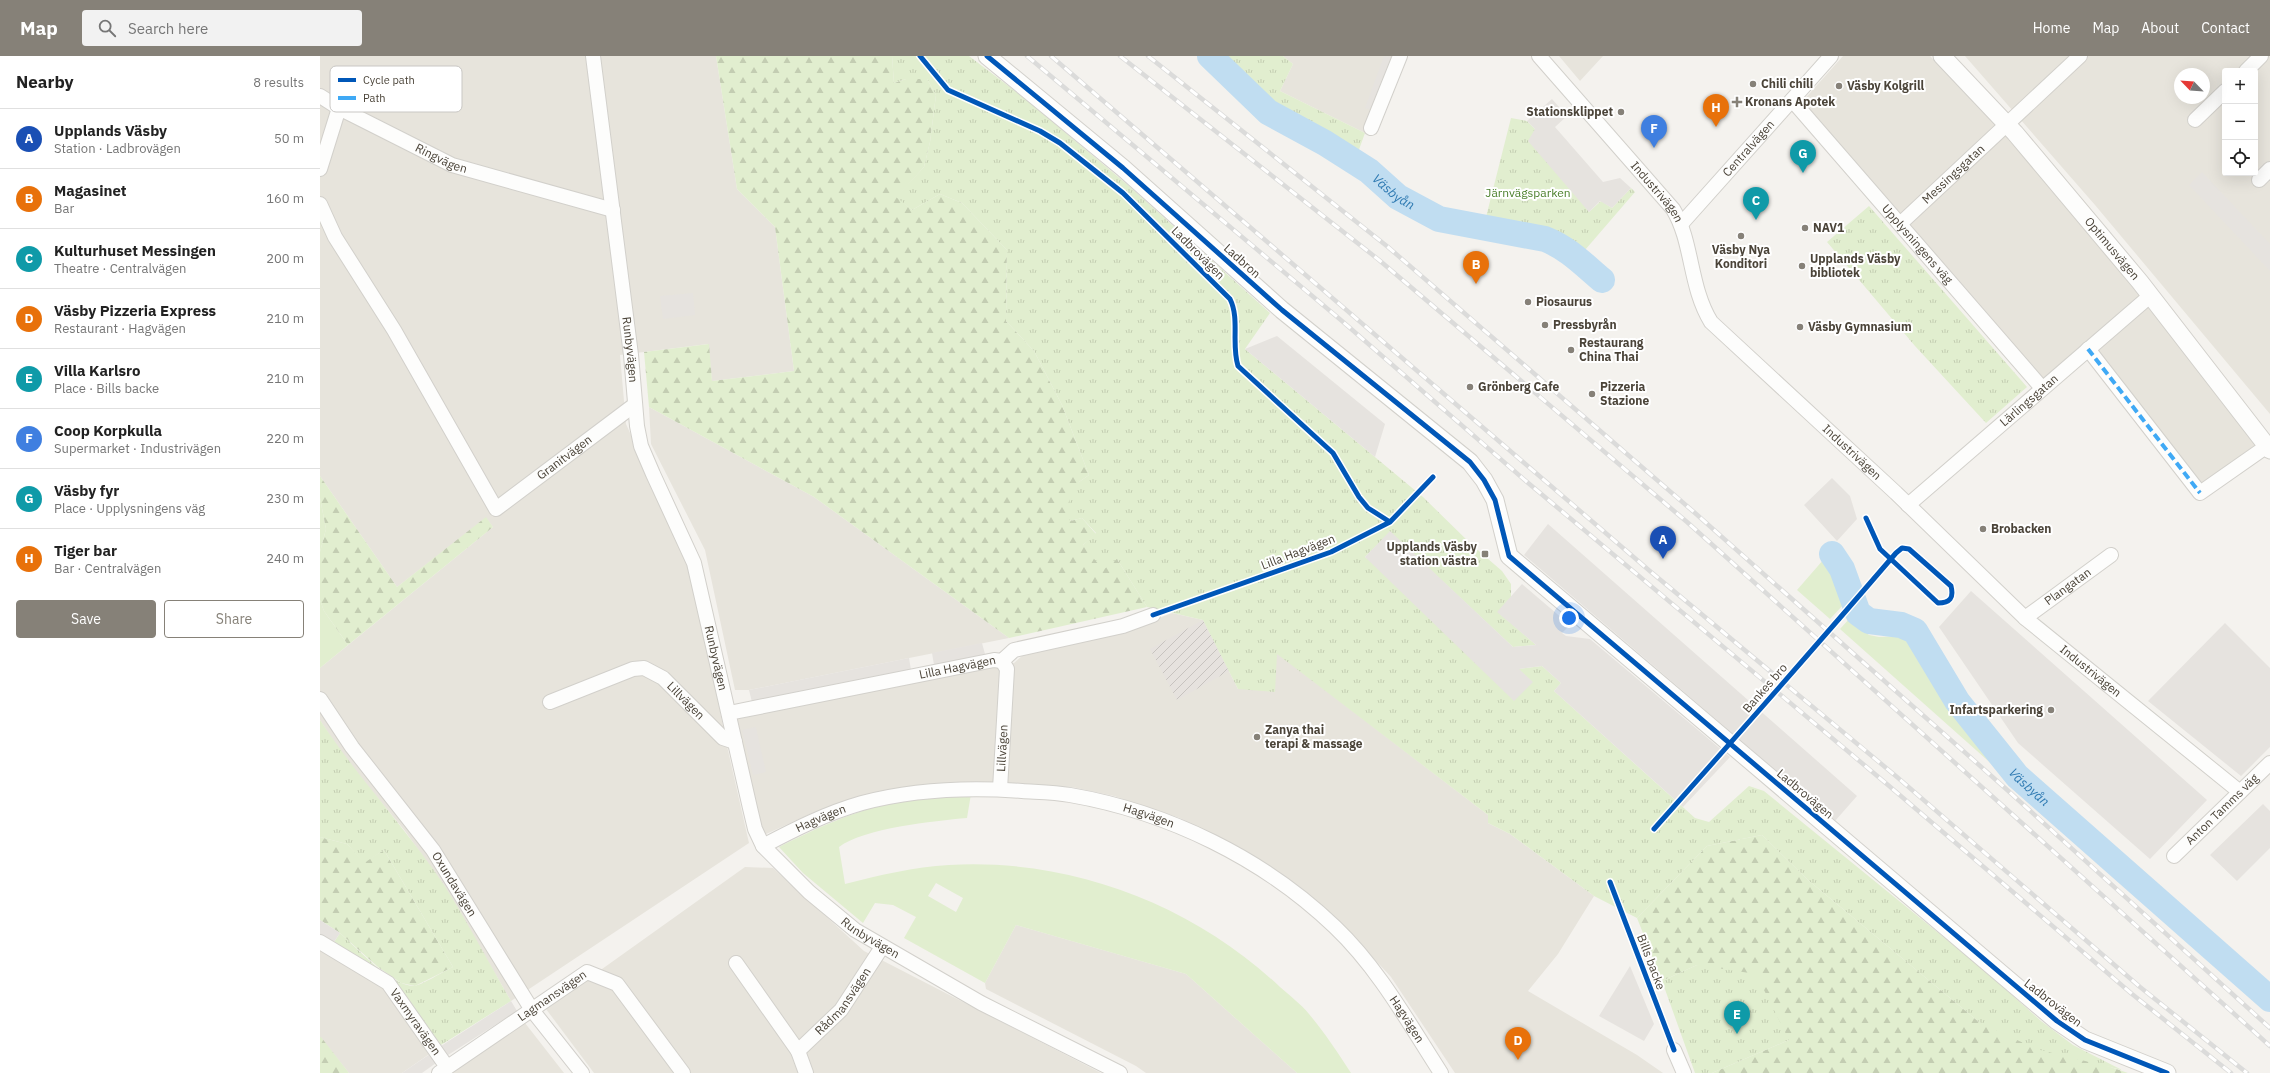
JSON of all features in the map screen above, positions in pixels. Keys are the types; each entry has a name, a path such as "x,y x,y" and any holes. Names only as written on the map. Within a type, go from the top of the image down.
{"street":[{"name":"Runbyvägen","path":"593,56 631,356 634,406 641,446 694,563 755,829 763,846 809,892 855,930 981,1003 1120,1073"},
{"name":"Ladbron","path":"987,56 1124,168 1282,310 1470,462 1484,480"},
{"path":"1372,128 1400,56"},
{"name":"Industrivägen","path":"1539,56 1673,209 1682,223 1701,306 1711,322 1908,505 2025,618 2240,792"},
{"name":"Centralvägen","path":"1682,223 1831,56"},
{"name":"Optimusvägen","path":"1942,56 2007,125 2150,296 2269,447"},
{"name":"Messingsgatan","path":"1900,224 2080,56"},
{"path":"2249,68 2261,56"},
{"path":"2195,120 2222,94"},
{"name":"Ringvägen","path":"320,96 330,102"},
{"name":"Upplysningens väg","path":"1792,100 2042,388"},
{"path":"320,169 338,112"},
{"name":"Ringvägen","path":"347,112 452,165 613,210"},
{"path":"2259,180 2270,169"},
{"name":"Granitvägen","path":"320,204 335,237 394,330 496,509 634,406"},
{"name":"Lärlingsgatan","path":"1908,505 2150,296"},
{"path":"2088,349 2200,493 2269,447"},
{"name":"Ladbrovägen","path":"1484,480 1495,500 1509,556 2056,1021 2085,1040 2167,1073"},
{"name":"Plangatan","path":"2025,618 2111,555"},
{"name":"Lilla Hagvägen","path":"728,713 938,670 994,660 1002,661 1014,650 1123,626 1153,615"},
{"name":"Lillvägen","path":"1000,789 1007,669 1002,661"},
{"name":"Lillvägen","path":"550,702 633,669 644,668 663,678 723,738 735,742"},
{"name":"Oxundavägen","path":"320,699 352,746 433,850 532,1010 582,1073"},
{"name":"Anton Tamms väg","path":"2174,856 2270,763"},
{"name":"Hagvägen","path":"763,846 821,817 863,803 950,788 1000,789 1068,795 1131,809 1187,829 1285,884 1336,928 1377,972 1440,1073"},
{"name":"Vaxmyravägen","path":"320,942 388,983 443,1070"},
{"name":"Rådmansvägen","path":"798,1051 841,1010 882,947"},
{"path":"736,963 798,1051 806,1073"},
{"name":"Lagmansvägen","path":"443,1070 587,972 617,984 683,1073"},
{"path":"1674,1050 1684,1073"}],"shaded area":[{"path":"320,56 716,56 737,189 775,227 794,371 712,381 708,344 620,355 626,424 691,568 727,746 749,843 511,1001 444,886 405,831 343,756 320,720 320,668 493,527 486,518 397,587 320,476"},
{"path":"1283,56 1395,56 1365,133 1280,91 1293,64"},
{"path":"1384,56 1394,57 1374,111 1365,108"},
{"path":"1559,56 1603,56 1580,81"},
{"path":"1843,56 1930,56 2006,135 2141,294 2258,443 2202,483 2097,350 2049,389 1802,102"},
{"path":"1965,56 2270,56 2270,414 2095,205"},
{"path":"1552,99 1567,116 1555,127 1603,182 1620,178 1631,188 1612,208 1600,201 1589,212 1528,141 1535,129 1527,121"},
{"path":"2202,172 2270,244 2270,271 2189,185"},
{"path":"693,293 695,315 663,319 660,296"},
{"path":"1277,336 1385,424 1375,457 1245,349"},
{"path":"649,407 814,497 1009,638 749,690 735,690 705,550 651,444"},
{"path":"1832,478 1850,496 1857,519 1837,541 1804,505"},
{"path":"1548,524 1857,796 1835,821 1524,555"},
{"path":"1390,531 1513,647 1536,645 1497,612 1522,584 1570,625 1562,633 1566,636 1590,639 1730,757 1683,807 1554,691 1561,683 1542,666 1519,669 1533,682 1514,701 1365,557"},
{"name":"Infartsparkering","path":"1971,591 2207,800 2150,859 2018,743 1939,627"},
{"path":"1172,613 1203,620 1238,689 1277,653 1488,815 1488,823 1510,834 1594,896 1558,954 1528,991 1637,1055 1663,1073 1455,1073 1391,977 1333,915 1296,885 1239,850 1180,818 1114,796 1072,787 1009,785 866,796 812,813 764,835 736,717 935,676 1014,663 1023,655 1121,633"},
{"path":"1203,620 1229,671 1177,700 1150,649"},
{"path":"2225,623 2270,668 2270,747 2241,776 2148,701"},
{"path":"982,643 985,654 934,665 932,653"},
{"path":"909,658 911,670 752,702 749,690"},
{"path":"756,727 766,772 753,775 742,730"},
{"path":"2263,804 2270,811 2270,848 2237,881 2210,855"},
{"path":"745,867 773,868 864,951 1101,1073 594,1073 546,1009"},
{"path":"320,920 340,933 334,942 320,934"},
{"path":"1016,925 1186,974 1297,1073 1146,1073 1136,1066 986,989 985,983"},
{"path":"320,934 392,979 441,1046 402,1073 349,1073 320,1037"},
{"path":"1630,966 1654,1024 1644,1041 1599,1016"},
{"path":"511,1001 517,1011 448,1055 441,1046"},
{"path":"525,1023 564,1073 448,1073"},
{"path":"430,1054 436,1063 422,1073 402,1073"}],"green space":[{"path":"716,56 892,56 894,83 906,79 927,79 936,95 930,142 924,167 897,197 912,210 940,194 962,203 1007,250 1006,321 1034,351 1062,405 1089,475 1079,482 1070,521 1082,518 1096,534 1083,545 1117,559 1147,607 1009,638 814,497 649,407 644,352 709,344 712,381 794,371 775,227 737,189"},
{"path":"892,56 969,56 1023,97 1129,186 1270,313 1245,349 1423,497 1472,545 1502,571 1511,584 1511,597 1498,612 1536,645 1513,647 1390,532 1365,557 1518,669 1542,666 1561,683 1554,691 1695,818 1709,822 1749,786 1764,791 1984,970 2041,1021 2073,1045 2122,1070 2036,1049 1979,1022 1808,880 1762,835 1707,846 1637,918 1594,896 1510,834 1488,823 1488,815 1277,654 1275,692 1238,689 1203,620 1147,607 1117,559 1103,570 1083,545 1096,533 1082,518 1070,521 1066,507 1079,482 1089,475 1062,405 1034,351 1006,321 1007,250 962,203 940,194 912,210 896,197 924,167 930,142 936,95 927,79 906,79 894,83"},
{"path":"1219,56 1283,56 1293,64 1280,91 1365,133 1357,155 1324,134 1271,107"},
{"name":"Järnvägsparken","path":"1511,118 1527,121 1535,129 1589,212 1601,201 1612,208 1631,188 1635,192 1585,250 1553,231 1485,221"},
{"path":"1869,206 2027,387 1986,423 1915,346 1827,242"},
{"path":"320,476 397,587 486,517 493,527 348,645 324,611 320,600 320,552 326,529 320,498"},
{"path":"320,498 326,529 320,552"},
{"path":"1824,559 1845,603 1830,619 1797,590"},
{"path":"320,600 324,611 348,645 320,668"},
{"path":"1850,618 1869,635 1879,637 1901,636 1910,641 1946,707 2004,775 1840,629"},
{"path":"320,720 350,762 414,843 444,885 511,1001 441,1045 392,979 334,942 340,933 385,973 395,980 414,986 453,967 384,850 364,863 347,844 320,837"},
{"path":"971,794 967,818 919,823 882,830 850,840 839,847 845,884 923,868 949,865 995,865 1040,869 1084,879 1127,892 1169,910 1208,932 1246,958 1306,1010 1351,1073 1297,1073 1186,974 1016,925 985,983 904,938 916,917 893,905 875,903 863,923 803,873 779,847 833,822 870,808 908,799 939,795","holes":["936,883 963,898 956,912 928,896"]},
{"path":"1762,835 1808,880 1979,1022 2128,1073 1712,1073 1789,1040 1697,965 1662,981 1637,918 1707,846"},
{"path":"320,837 347,844 364,862 384,850 453,967 415,986 401,983 378,967 340,933 320,920"},
{"path":"1697,965 1756,974 1789,1040 1712,1073 1695,1073 1662,981"},
{"path":"321,1037 349,1073 320,1073"}],"waterway":[{"name":"Väsbyån","path":"1210,56 1268,112 1325,143 1369,171 1398,197 1439,219 1545,239 1561,247 1582,262 1602,280"},
{"name":"Väsbyån","path":"1832,554 1842,569 1858,613 1869,621 1901,625 1915,631 1957,701 2017,776 2270,999"}],"railway":[{"path":"1027,56 1342,321 1527,482 1888,785 2132,994 2231,1073"},
{"path":"1051,56 1651,572 1897,777 2140,987 2247,1073"},
{"path":"1120,56 1379,260 1687,522 2270,1046"},
{"path":"1148,56 1388,247 1695,513 2005,788 2270,1028"}],"marked path":[{"path":"2088,349 2200,493"}],"cycle path":[{"path":"920,56 948,90 1040,131 1060,143 1123,193 1230,299 1233,307 1235,323 1235,349 1238,366 1333,453 1359,497 1368,508 1390,522"},
{"path":"987,56 1123,168 1282,310 1470,462 1484,480 1495,500 1509,556 2057,1021 2085,1040 2167,1073"},
{"path":"1153,615 1331,552 1390,522 1433,477"},
{"name":"Bankes bro","path":"1654,829 1836,623 1866,588 1896,553 1902,548 1909,549 1951,586 1952,594 1950,599 1946,602 1938,603 1880,549 1866,518"},
{"name":"Bills backe","path":"1610,882 1674,1050"}],"place":[{"name":"Chili chili","path":"1753,84"},
{"name":"Väsby Kolgrill","path":"1839,86"},
{"name":"Kronans Apotek","path":"1737,102"},
{"name":"Stationsklippet","path":"1621,112"},
{"name":"Tiger bar","path":"1716,127"},
{"name":"Coop Korpkulla","path":"1654,148"},
{"name":"Väsby fyr","path":"1803,173"},
{"name":"Kulturhuset Messingen","path":"1756,220"},
{"name":"NAV1","path":"1805,228"},
{"name":"Väsby Nya Konditori","path":"1741,236"},
{"name":"Upplands Väsby bibliotek","path":"1802,266"},
{"name":"Magasinet","path":"1476,284"},
{"name":"Piosaurus","path":"1528,302"},
{"name":"Pressbyrån","path":"1545,325"},
{"name":"Väsby Gymnasium","path":"1800,327"},
{"name":"Restaurang China Thai","path":"1571,350"},
{"name":"Grönberg Cafe","path":"1470,387"},
{"name":"Pizzeria Stazione","path":"1592,394"},
{"name":"Brobacken","path":"1983,529"},
{"name":"Upplands Väsby station västra","path":"1485,554"},
{"name":"Upplands Väsby","path":"1663,559"},
{"name":"Infartsparkering","path":"2051,710"},
{"name":"Zanya thai terapi & massage","path":"1257,737"},
{"name":"Villa Karlsro","path":"1737,1034"},
{"name":"Väsby Pizzeria Express","path":"1518,1060"}]}
